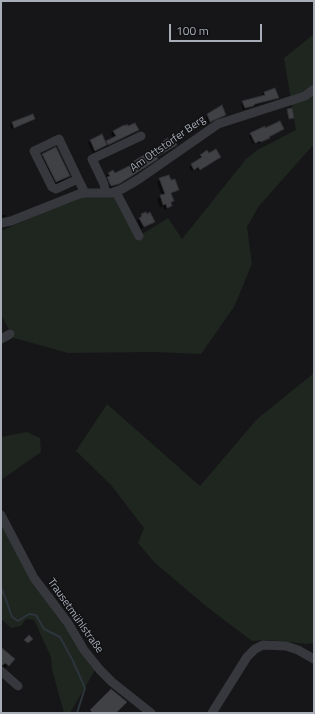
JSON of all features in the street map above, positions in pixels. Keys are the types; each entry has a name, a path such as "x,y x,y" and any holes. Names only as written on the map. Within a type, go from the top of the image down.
{"street":[{"name":"Am Ottstorfer Berg","path":"1,223 11,221 72,196 85,193 116,192 139,180 218,124 305,96 314,89"},
{"name":"Am Ottstorfer Berg","path":"106,193 104,184 92,159 141,136"},
{"path":"78,179 56,189 52,187 34,151 59,139 85,193"},
{"path":"116,192 138,236"},
{"path":"1,339 10,334"},
{"name":"Trausetmühlstraße","path":"1,515 34,578 68,623 84,650 112,682 151,713"},
{"path":"212,713 247,657 255,649 263,645 286,646 298,650 314,659"},
{"path":"1,671 18,686"}],"shaded area":[{"path":"314,34 314,144 259,206 247,227 252,264 234,307 201,354 155,352 68,353 14,338 1,315 1,231 76,198 113,195 136,238 168,218 182,239 246,159 257,150 296,130 284,58"},
{"path":"314,373 314,643 307,644 268,640 252,641 207,607 154,562 138,543 144,528 111,485 76,451 107,404 200,486 257,419"},
{"path":"27,432 40,438 41,452 1,480 1,437"},
{"path":"1,508 36,578 98,665 70,713 64,713 52,669 51,657 34,620 26,619 21,626 11,628 1,619"}],"building":[{"path":"275,88 279,98 245,108 242,101 265,95 264,92"},
{"path":"222,105 226,115 210,122 207,114"},
{"path":"292,108 294,118 289,119 287,109"},
{"path":"33,114 35,119 14,128 12,122"},
{"path":"280,121 284,129 269,137 270,138 255,143 250,133"},
{"path":"135,123 139,130 108,145 106,141 116,136 113,131 124,125 125,126 127,124 128,126"},
{"path":"102,134 107,145 95,151 90,140"},
{"path":"168,138 169,140 173,138 177,145 157,157 158,159 119,184 111,186 107,177 110,176 108,173 113,170 115,173 135,163 134,161 164,143 163,141"},
{"path":"56,147 70,176 56,182 42,154"},
{"path":"216,149 221,157 200,170 198,167 194,170 191,164 202,157 200,155 207,150 209,153"},
{"path":"169,175 171,180 175,179 179,190 171,193 174,201 171,202 172,206 167,208 166,204 163,205 160,195 165,194 159,178"},
{"path":"146,212 147,214 150,212 155,222 144,227 139,218 142,216 141,214"},
{"path":"29,635 33,639 28,643 24,640"},
{"path":"1,647 15,659 9,666 5,663 1,665"},
{"path":"111,689 127,702 116,713 93,713 90,710"}],"waterway":[{"path":"1,588 12,617 18,621 29,614 36,615 44,629 60,637 85,688 77,713"}]}
